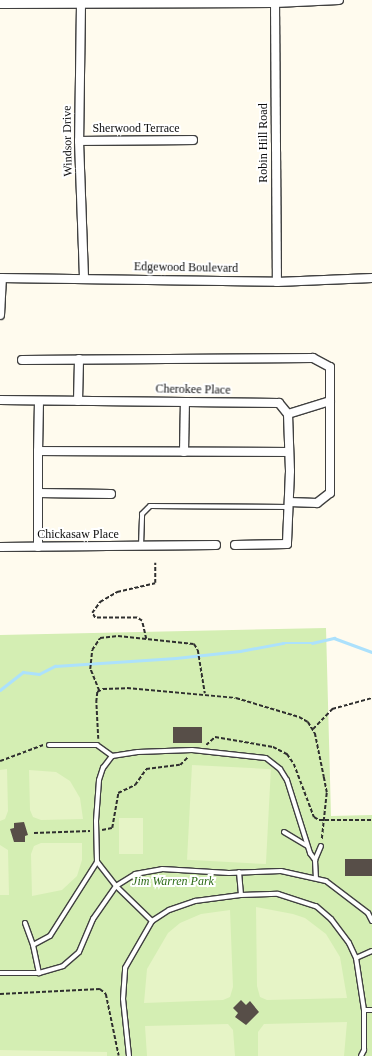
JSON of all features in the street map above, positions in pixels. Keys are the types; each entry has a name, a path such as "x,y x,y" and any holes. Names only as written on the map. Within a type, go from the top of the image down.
{"street":[{"path":"0,4 275,3 339,0"},
{"name":"Robin Hill Road","path":"275,3 277,282"},
{"name":"Windsor Drive","path":"81,4 79,141 84,279"},
{"name":"Sherwood Terrace","path":"79,141 193,140"},
{"path":"0,315 1,278"},
{"name":"Edgewood Boulevard","path":"1,278 277,282 372,278"},
{"path":"22,360 313,358 330,367 330,493 317,503 289,505"},
{"path":"78,402 79,359"},
{"name":"Cherokee Place","path":"0,400 279,403 288,414"},
{"path":"38,547 39,401"},
{"path":"184,452 185,402"},
{"path":"235,545 287,544 290,452 288,414 330,402"},
{"path":"38,450 290,452"},
{"path":"38,493 111,494"},
{"name":"Chickasaw Place","path":"0,547 216,546"}],"lane":[{"path":"141,547 142,514 150,506 289,505"},
{"path":"49,745 97,745 112,756"},
{"path":"33,945 50,936 97,862 96,831 99,780 103,768 112,756 138,752 199,751 253,755 266,758 274,762 287,780 308,846 316,860"},
{"path":"284,832 308,846"},
{"path":"316,878 316,860 321,846"},
{"path":"97,862 116,886 152,921"},
{"path":"0,973 39,973 63,966 79,952 93,919 116,886 135,874 162,869 239,872 281,871 326,880 368,913 372,921"},
{"path":"239,872 241,894"},
{"path":"129,1056 123,999 125,968 152,921 169,910 195,901 241,894 278,894 316,906 332,919 349,943 356,958 364,1010 364,1050 361,1056"},
{"path":"25,923 33,945 39,973"},
{"path":"356,958 372,951"},
{"path":"364,1010 372,1010"}],"path":[{"path":"146,639 142,621 137,618 95,618 92,613 100,602 117,592 155,583 155,563"},
{"path":"97,745 96,702 99,691 90,669 89,661 92,650 100,638 118,636 194,644 198,650 205,694"},
{"path":"99,691 127,688 160,693 205,694 266,705 299,717 313,728 327,793 321,846"},
{"path":"313,728 332,709 372,698"},
{"path":"34,833 96,831 112,828 118,793 135,785 146,769 180,764 199,751 214,738 259,743 287,754 294,764 314,817 325,820 372,820"},
{"path":"0,761 36,746 49,745"},
{"path":"0,994 100,989 106,994 119,1056"}],"green space":[{"name":"Jim Warren Park","path":"326,628 331,816 372,815 372,1056 0,1056 0,635"},
{"path":"192,765 271,769 266,864 187,860"},
{"path":"7,769 8,811 5,819 0,821 0,770"},
{"path":"29,770 56,772 70,781 80,798 83,819 41,820 33,817 30,810"},
{"path":"119,818 143,818 143,854 119,854"},
{"path":"41,843 82,843 82,860 77,876 62,890 32,896 31,854 34,846"},
{"path":"0,845 8,850 9,895 0,895"},
{"path":"256,907 293,914 305,918 326,934 340,957 347,998 267,1000 260,997 257,986"},
{"path":"230,910 233,987 230,997 223,1000 144,1003 147,969 168,933 180,923 201,914"},
{"path":"347,1022 344,1056 258,1056 258,1032 264,1024"},
{"path":"228,1024 233,1030 235,1056 147,1056 145,1026"},
{"path":"0,1050 107,1052 107,1056 0,1056"}],"building":[{"path":"173,727 202,727 202,743 173,743"},
{"path":"24,822 28,835 25,836 25,842 14,842 10,829 14,828 14,823"},
{"path":"345,859 372,859 372,876 345,876"},
{"path":"241,1000 246,1005 250,1001 259,1012 246,1025 235,1017 238,1013 233,1008"}],"waterway":[{"path":"0,690 23,672 39,674 55,666 176,658 240,651 283,643 312,643 334,638 372,652"}]}
